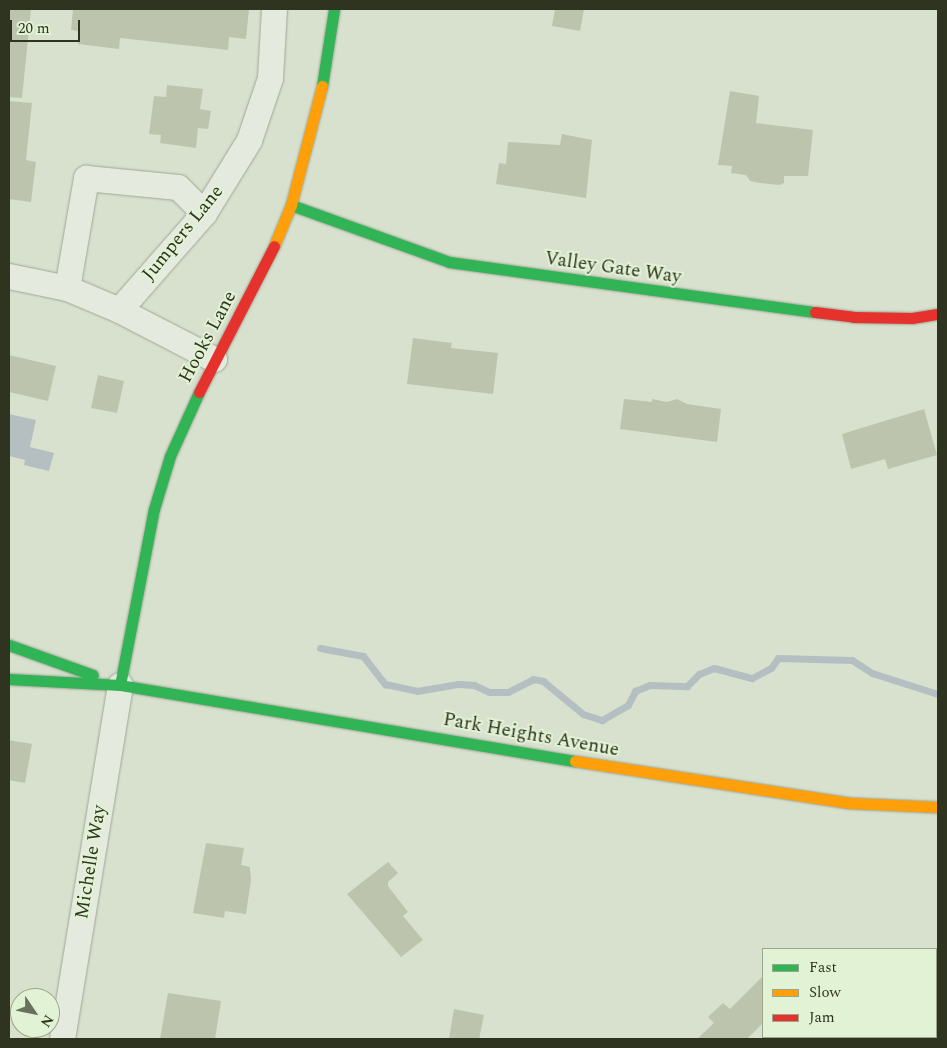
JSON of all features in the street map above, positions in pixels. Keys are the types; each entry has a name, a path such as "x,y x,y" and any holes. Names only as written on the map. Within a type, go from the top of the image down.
{"street":[{"name":"Jumpers Lane","path":"119,310 204,213 232,170 261,112 270,78 274,9"},
{"name":"Hooks Lane","path":"120,685 154,509 170,456 214,359 268,261 291,205 323,83 334,9"},
{"path":"67,288 86,178 178,187 204,213"},
{"name":"Valley Gate Way","path":"291,205 450,262 853,317 912,318 938,314"},
{"path":"9,276 67,288 119,310 214,359"},
{"name":"Park Heights Avenue","path":"9,645 120,685"},
{"name":"Park Heights Avenue","path":"9,680 120,685 744,789 850,802 938,808"},
{"name":"Michelle Way","path":"62,1039 120,685"}],"shaded area":[{"path":"9,414 36,420 30,447 54,453 49,471 24,465 25,460 9,456"}],"building":[{"path":"9,9 31,9 22,98 9,97"},
{"path":"73,9 249,9 246,39 229,37 228,50 120,38 119,49 78,44 80,31 71,30"},
{"path":"555,9 584,9 580,31 552,26"},
{"path":"167,85 203,89 200,109 211,111 208,129 198,128 196,148 160,143 161,135 149,134 154,96 166,97"},
{"path":"730,91 759,96 756,123 813,130 808,176 784,176 784,183 779,185 760,183 750,181 746,175 731,173 732,166 718,165"},
{"path":"9,101 32,103 26,160 36,162 31,202 9,199"},
{"path":"562,134 592,140 586,198 496,184 499,163 506,164 508,142 560,145"},
{"path":"413,338 452,343 451,348 498,353 493,394 407,384"},
{"path":"9,355 56,366 48,401 9,392"},
{"path":"98,375 124,381 117,413 91,408"},
{"path":"624,399 652,402 652,399 667,402 677,399 687,404 721,409 717,442 620,429"},
{"path":"924,409 937,455 888,469 885,459 851,469 842,434"},
{"path":"9,740 32,744 25,783 9,780"},
{"path":"206,843 244,848 241,865 250,867 251,880 246,914 225,911 224,918 193,913"},
{"path":"388,862 398,873 388,882 388,886 408,912 403,916 423,940 401,957 347,894"},
{"path":"762,977 762,1024 747,1039 697,1039 714,1023 708,1017 723,1003 730,1009"},
{"path":"168,993 221,1001 215,1039 160,1039"},
{"path":"454,1009 484,1015 479,1039 449,1039"}],"waterway":[{"path":"320,648 363,656 385,684 417,691 458,684 474,685 489,692 508,692 533,679 543,681 583,714 602,720 628,705 635,691 650,685 687,686 699,674 714,668 752,678 771,668 778,658 852,660 872,673 938,694"}],"traffic: fast":[{"path":"322,86 334,9"},
{"path":"291,205 449,262 815,312"},
{"path":"120,685 154,509 170,456 199,392"},
{"path":"9,645 93,675"},
{"path":"9,679 120,685 575,761"}],"traffic: slow":[{"path":"274,246 291,205 322,86"},
{"path":"575,761 850,803 938,807"}],"traffic: jam":[{"path":"199,392 274,246"},
{"path":"815,312 853,317 912,318 938,314"}]}
